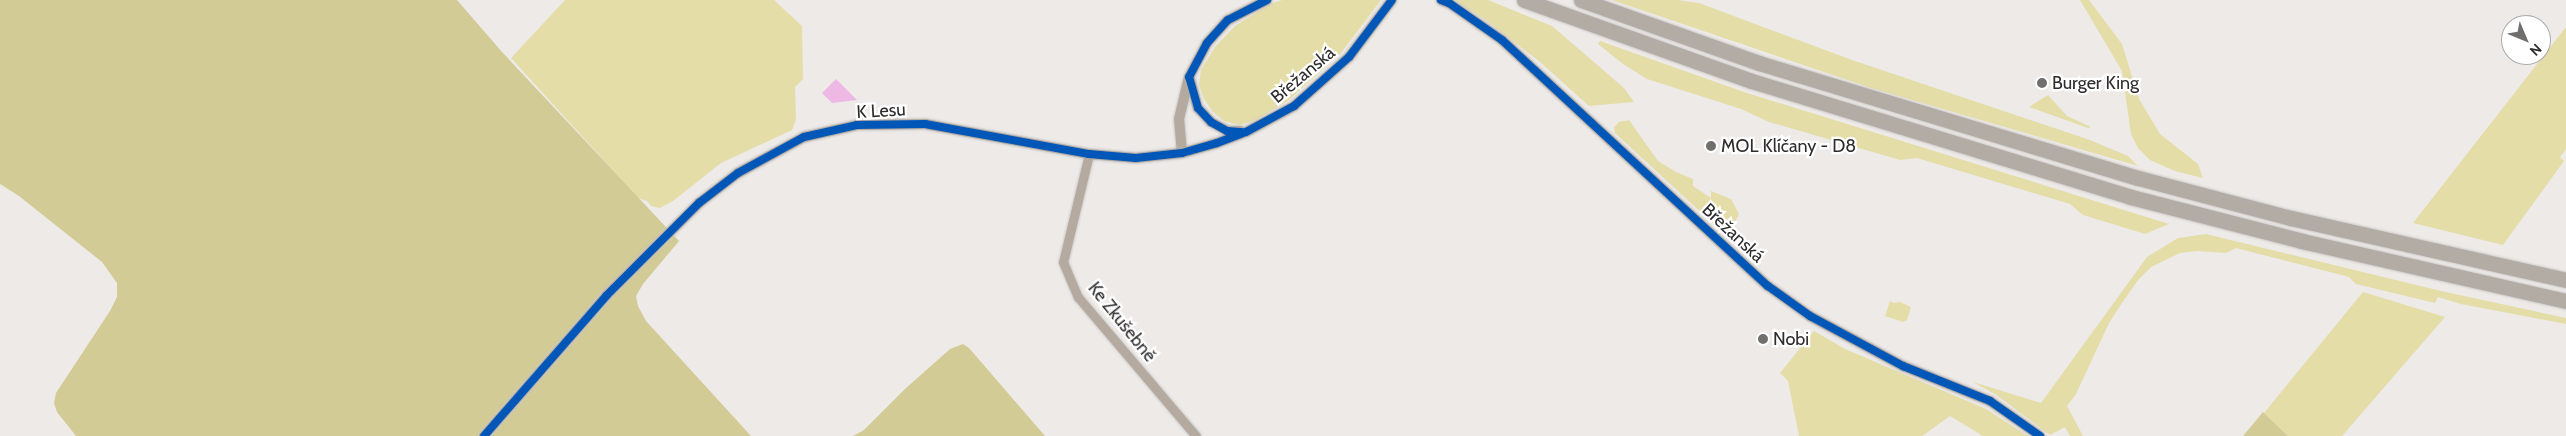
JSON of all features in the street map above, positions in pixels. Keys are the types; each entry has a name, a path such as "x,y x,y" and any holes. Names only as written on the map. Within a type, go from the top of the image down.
{"highway":[{"path":"1524,0 1752,81 2112,191 2302,241 2566,301"},
{"path":"1581,0 1758,63 2138,178 2290,218 2566,280"}],"street":[{"path":"1182,153 1179,119 1189,77 1207,43 1228,20 1268,0"},
{"name":"Břežanská","path":"1182,153 1246,132 1287,110 1320,84 1349,57 1392,0"},
{"name":"Břežanská","path":"1441,0 1449,3 1502,40 1768,286 1803,311 1903,366 1990,401 2040,436"},
{"path":"1189,77 1198,108 1211,122 1227,131 1246,132"},
{"name":"K Lesu","path":"484,436 606,296 699,203 738,173 804,137 857,125 925,124 1089,154 1136,158 1182,153"},
{"name":"Ke Zkušebně","path":"1089,154 1063,262 1078,297 1196,436"}],"shaded area":[{"path":"0,0 457,0 502,52 679,241 643,284 636,296 638,306 646,321 751,436 76,436 57,412 54,403 56,393 110,311 117,297 117,283 102,262 19,196 0,184"},
{"path":"565,0 774,0 802,26 803,79 795,87 796,119 792,130 721,163 673,201 660,208 651,206 647,201 638,198 511,58"},
{"path":"1282,0 1381,0 1341,53 1289,100 1254,121 1239,125 1224,121 1213,112 1204,99 1199,85 1201,70 1215,47 1235,26 1270,4"},
{"path":"1454,0 1488,0 1552,26 1624,88 1634,102 1589,106 1540,62 1487,21"},
{"path":"1612,0 1677,0 1699,3 1852,60 2090,140 2128,156 2138,166 1871,88"},
{"path":"2080,0 2089,0 2122,44 2139,99 2160,134 2198,164 2203,178 2175,171 2150,160 2138,148 2131,134 2122,71"},
{"path":"2566,27 2566,149 2560,157 2564,161 2503,245 2413,223 2536,65 2551,65 2551,46"},
{"path":"1600,41 1744,92 2169,224 2145,234 2083,215 2070,204 1917,158 1900,160 1769,122 1741,109 1647,79 1623,64 1598,44"},
{"path":"836,79 857,100 832,103 822,93"},
{"path":"2048,95 2067,116 2091,127 2088,128 2029,107"},
{"path":"1629,120 1658,161 1676,172 1693,179 1693,186 1711,198 1711,191 1731,199 1739,214 1735,222 1728,228 1719,229 1615,133 1614,127 1619,122"},
{"path":"2206,234 2441,291 2566,318 2566,324 2461,304 2438,297 2435,303 2356,284 2349,277 2236,248 2226,253 2197,251 2180,253 2151,267 2138,280 2109,323 2076,394 2067,406 2083,436 2070,436 2065,427 2050,435 1995,394 1973,382 2041,403 2147,257 2178,238"},
{"path":"2363,292 2445,317 2342,436 2288,436 2264,413"},
{"path":"1890,301 1894,303 1900,302 1911,307 1907,320 1903,322 1885,316"},
{"path":"1814,331 1845,349 1986,409 2028,436 1983,436 1950,416 1922,436 1799,436 1788,381 1780,373"},
{"path":"963,344 969,348 1045,436 853,436 864,430 905,389 950,349"},
{"path":"2264,413 2288,436 2243,436"}],"cycle path":[{"path":"1241,132 1227,131 1211,122 1198,108 1189,77 1207,43 1228,20 1267,0"},
{"path":"484,436 606,296 699,203 738,173 804,137 857,125 925,124 1089,154 1136,158 1182,153 1246,132 1294,106 1349,57 1392,0"},
{"path":"1441,0 1449,3 1502,40 1768,286 1810,316 1903,366 1990,401 2040,436"}],"place":[{"name":"Burger King","path":"2042,83"},
{"name":"MOL Klíčany - D8","path":"1711,146"},
{"name":"Nobi","path":"1763,339"}]}
